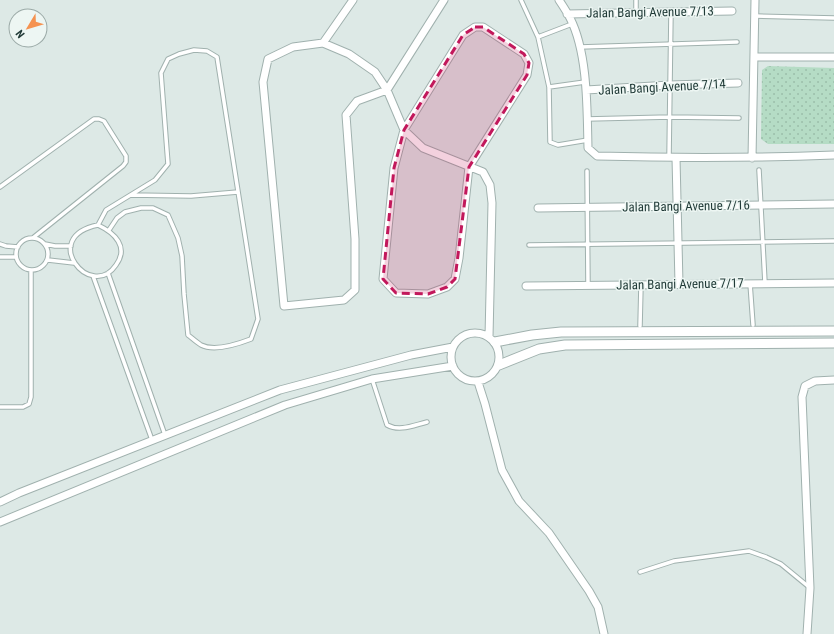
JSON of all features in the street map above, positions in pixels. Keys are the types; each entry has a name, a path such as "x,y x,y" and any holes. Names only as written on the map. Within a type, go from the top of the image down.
{"street":[{"path":"323,43 352,0"},
{"path":"444,0 387,90 357,101 346,115 354,239 355,290 344,300 284,306 263,82 268,59 293,47 323,43 349,54 375,72 387,90 404,130 423,148 483,172 490,185 492,203 492,340"},
{"path":"559,0 572,24 580,47 586,90 588,148 597,156 752,158 834,155"},
{"path":"752,158 755,0"},
{"name":"Jalan Bangi Avenue 7/13","path":"567,14 732,11"},
{"path":"475,27 483,27 524,54 529,63 527,75 468,167 460,258 455,279 447,287 428,294 396,293 383,279 394,168 404,130 463,35 475,27"},
{"path":"755,57 834,57"},
{"name":"Jalan Bangi Avenue 7/14","path":"586,90 738,83"},
{"path":"673,158 677,206 679,284"},
{"name":"Jalan Bangi Avenue 7/16","path":"538,208 834,204"},
{"name":"Jalan Bangi Avenue 7/17","path":"526,286 834,283"},
{"path":"473,332 482,333 492,340 500,353 499,365 491,376 485,380 478,382 466,379 460,376 453,366 451,356 453,347 458,340 465,335 473,332"},
{"path":"492,340 561,332 834,332"},
{"path":"499,365 539,349 565,345 834,343"},
{"path":"0,502 19,493 280,390 411,355 453,347"},
{"path":"0,522 285,405 372,379 453,366"},
{"path":"807,634 810,588 802,397 805,386 815,381 834,380"},
{"path":"478,382 502,470 519,501 549,534 589,591 598,607 604,634"}],"lane":[{"path":"521,0 538,37 549,87 550,142 558,145 588,140"},
{"path":"636,0 636,13"},
{"path":"671,12 670,116 673,158"},
{"path":"755,16 834,18"},
{"path":"538,37 572,24"},
{"path":"580,47 737,42"},
{"path":"98,225 106,210 155,180 168,164 161,72 168,59 194,50 207,51 217,57 258,320 251,339 235,346 214,347 202,345 188,334 182,256 178,238 168,215 153,208 141,208 126,212 117,218 109,230"},
{"path":"549,87 585,82"},
{"path":"587,119 670,116 739,118"},
{"path":"0,187 94,119 99,118 104,121 126,156 126,162 34,237 25,240 18,247 16,258 21,266 31,270 41,269 48,260 49,255 45,244 41,240 34,237"},
{"path":"759,170 765,283"},
{"path":"587,171 588,285"},
{"path":"130,195 191,196 238,192"},
{"path":"98,225 109,230 115,236 120,243 121,252 115,267 108,273 101,276 93,276 86,274 74,263 71,256 71,246 78,233 85,228 98,225"},
{"path":"529,244 834,241"},
{"path":"0,244 18,247"},
{"path":"45,244 55,246 71,246"},
{"path":"0,257 16,258"},
{"path":"48,260 74,263"},
{"path":"0,407 23,407 29,404 31,397 31,270"},
{"path":"108,273 165,435"},
{"path":"93,276 152,440"},
{"path":"750,283 753,325"},
{"path":"640,326 641,284"},
{"path":"372,379 387,425 394,429 427,422"},
{"path":"640,572 674,561 749,551 781,564 810,588"}],"highlighted area":[{"path":"475,27 483,27 524,54 529,63 527,75 469,167 455,279 447,287 428,294 396,293 383,279 394,168 404,130 463,35"}],"green space":[{"path":"768,66 834,68 834,144 768,144 761,139 762,70"}]}
